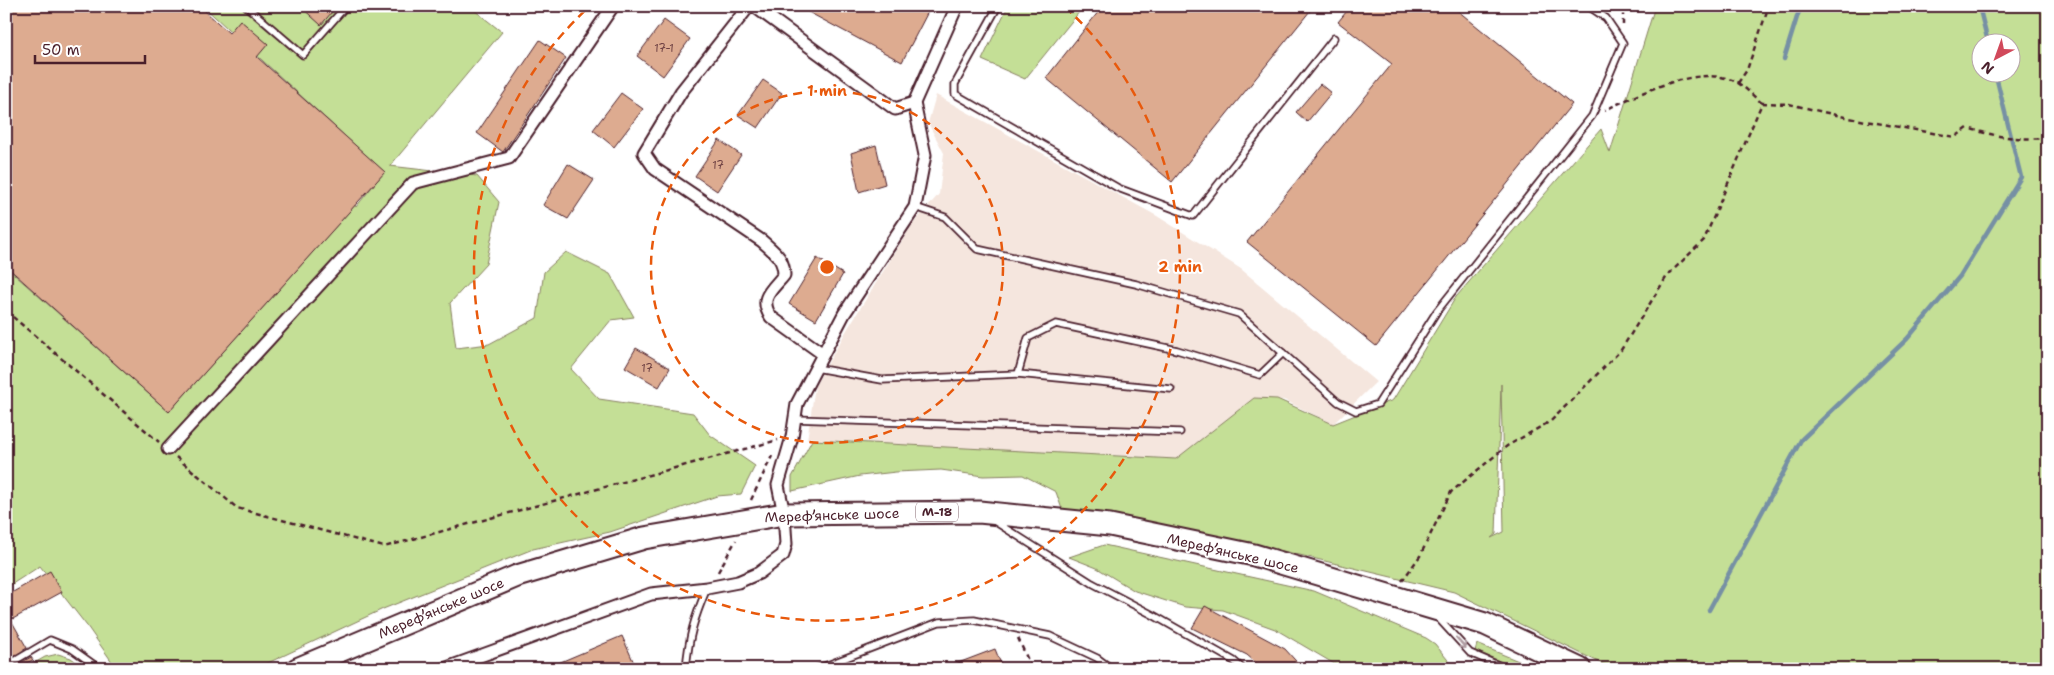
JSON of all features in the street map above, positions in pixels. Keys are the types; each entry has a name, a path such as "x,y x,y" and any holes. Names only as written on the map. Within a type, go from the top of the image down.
{"highway":[{"name":"Мереф’янське шосе","path":"297,669 517,576 644,538 784,514 979,512 1110,526 1254,555 1485,624 1580,669"}],"street":[{"path":"168,450 413,183 509,158 613,6"},
{"path":"749,6 681,92 644,153 655,169 778,255 784,264 784,275 766,298 765,308 771,317 823,354"},
{"path":"754,6 895,109 914,103"},
{"path":"444,669 651,594 707,588 738,582 759,573 783,555 786,544 784,514 778,485 795,420 797,404 844,314 915,207 925,155 914,103 958,6"}],"lane":[{"path":"246,6 303,54 346,6"},
{"path":"998,6 955,84 955,94 1118,188 1193,216 1334,38"},
{"path":"915,207 945,217 977,249 1136,284 1239,314 1338,402 1356,411 1378,404 1437,311 1592,116 1623,43 1606,18 1588,6"},
{"path":"1018,374 1028,338 1056,324 1177,350 1260,375 1283,353"},
{"path":"816,368 882,380 1018,374 1171,389"},
{"path":"795,420 1180,432"},
{"path":"979,512 1092,584 1153,615 1234,661 1243,669"},
{"path":"686,669 689,639 694,620 707,588"},
{"path":"1428,607 1470,653 1507,669"},
{"path":"817,669 939,622 974,620 1050,636 1097,658 1112,669"},
{"path":"6,666 50,640 72,649 100,669"}],"path":[{"path":"1738,83 1747,70 1767,12 1771,6"},
{"path":"1592,116 1656,86 1712,74 1738,83 1762,103 1789,104 1849,118 1955,137 1968,128 2016,140 2048,138"},
{"path":"1391,596 1420,556 1451,492 1507,446 1551,421 1621,350 1667,276 1704,240 1762,103"},
{"path":"6,312 237,508 384,547 780,440 751,500"},
{"path":"707,588 736,540"},
{"path":"1013,627 1032,669"}],"shaded area":[{"path":"936,95 1157,216 1241,269 1376,382 1333,424 1284,400 1254,398 1182,459 807,440 815,386 848,328 912,225 939,194 944,153 928,123"}],"green space":[{"path":"203,6 469,6 502,32 390,166 477,176 499,202 486,264 450,303 456,348 489,344 537,318 544,272 566,252 610,274 634,317 611,320 571,369 599,399 693,413 710,435 755,466 741,494 717,496 610,532 533,549 383,609 255,669 117,669 87,626 40,566 6,588 6,267 169,412 355,205 356,207 384,172"},
{"path":"1008,6 1084,6 1025,79 982,60"},
{"path":"1655,6 2048,6 2048,669 1613,669 1454,592 1262,546 1063,512 1056,492 1023,475 983,476 941,470 896,472 860,476 792,491 792,477 812,440 1176,459 1254,398 1277,399 1333,424 1393,400 1456,297 1601,129 1610,153","holes":["1501,384 1504,532 1491,538 1496,534"]},
{"path":"1104,545 1314,591 1426,638 1435,644 1455,669 1343,669 1275,629 1223,610 1185,607 1135,591 1097,568 1069,557"},
{"path":"1477,644 1538,669 1520,669 1475,651"},
{"path":"58,654 71,658 86,669 24,669 45,657"}],"building":[{"path":"6,6 209,6 205,11 229,33 240,20 268,44 257,57 385,172 169,412 6,266"},
{"path":"300,6 337,6 321,25"},
{"path":"797,6 931,6 902,62"},
{"path":"1103,6 1314,6 1172,182 1046,78"},
{"path":"1351,6 1452,6 1572,104 1376,346 1247,242 1392,64 1338,22"},
{"path":"664,20 690,39 663,76 637,56"},
{"path":"540,40 566,58 503,152 477,133"},
{"path":"763,80 782,93 758,128 738,115"},
{"path":"1320,84 1331,93 1307,122 1296,112"},
{"path":"621,93 643,109 614,147 593,130"},
{"path":"719,140 741,155 717,191 695,176"},
{"path":"876,145 885,184 859,192 851,153"},
{"path":"568,164 594,180 568,219 543,205"},
{"path":"817,258 843,274 816,320 789,304"},
{"path":"636,348 670,368 659,387 625,367"},
{"path":"50,571 62,592 11,620 27,648 7,660 6,596"},
{"path":"1205,606 1285,649 1303,669 1263,669 1247,655 1192,628"},
{"path":"622,636 634,663 620,669 544,669"},
{"path":"995,649 1003,669 945,669 945,668"},
{"path":"31,657 33,660 12,669 12,668"}],"waterway":[{"path":"1784,59 1802,6"},
{"path":"1979,6 1986,32"},
{"path":"1709,610 1801,440 1907,339 1960,276 2021,177 1997,82"}]}
